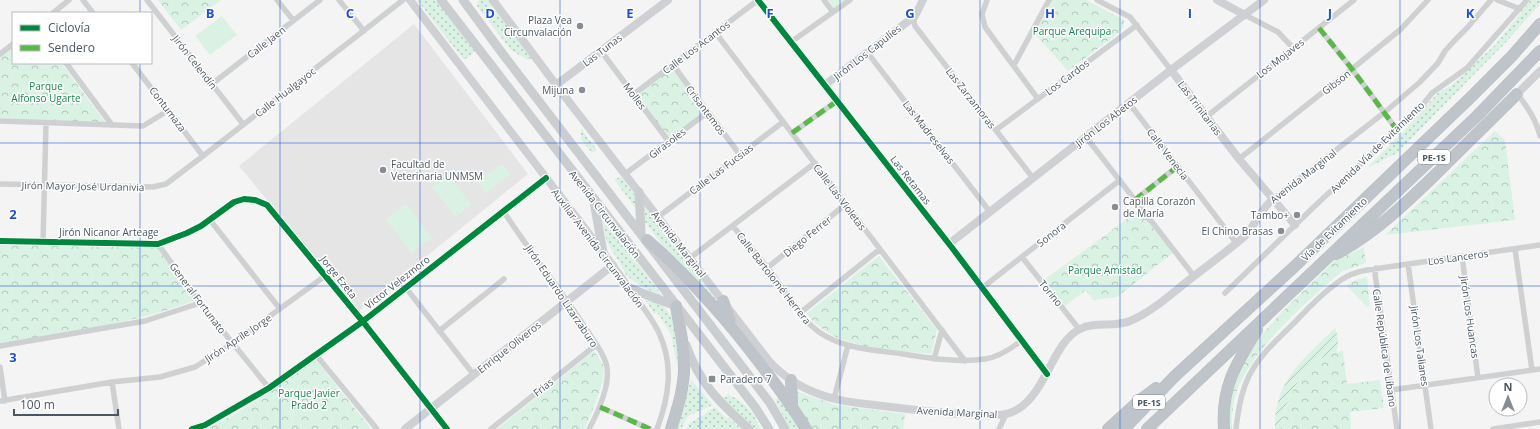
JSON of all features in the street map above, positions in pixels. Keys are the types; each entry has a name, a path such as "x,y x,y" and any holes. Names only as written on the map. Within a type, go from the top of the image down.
{"highway":[{"name":"Vía de Evitamiento","path":"1124,429 1175,376 1294,267 1470,98 1512,56 1540,24"},
{"name":"Vía de Evitamiento","path":"1147,429 1478,115 1540,51"},
{"path":"1325,260 1350,247 1367,235 1404,204 1517,94"},
{"path":"644,237 690,280 732,327 792,406 806,429"},
{"path":"723,301 732,327"},
{"path":"671,429 683,385 684,362 676,306"},
{"path":"1224,429 1224,406 1226,391 1230,380 1243,352 1266,316"},
{"path":"1108,429 1140,400 1175,376"},
{"path":"791,380 792,406"}],"main road":[{"name":"Avenida Circunvalación","path":"441,0 755,407 769,429"},
{"name":"Avenida Circunvalación","path":"467,1 502,53 770,403 785,429"},
{"path":"639,192 644,237"},
{"path":"594,200 603,252"},
{"path":"628,288 676,306"},
{"path":"681,333 690,358 702,380 719,401 749,429"}],"street":[{"path":"54,12 70,0"},
{"path":"83,0 92,12"},
{"name":"Jirón Celendín","path":"148,0 243,124"},
{"path":"278,0 293,20"},
{"name":"Calle Jaen","path":"212,84 320,0"},
{"path":"339,0 364,31"},
{"name":"Calle Hualgayoc","path":"166,184 403,0"},
{"name":"Auxiliar Avenida Circunvalación","path":"410,0 613,265 659,332 666,350 669,385 667,399 657,429"},
{"name":"Avenida Marginal","path":"493,0 556,85 769,361 791,380 805,388 834,399 916,410 985,415 1006,414 1017,410 1026,403 1047,374 1062,345 1070,335 1088,326 1129,322 1150,310 1237,244 1251,229 1272,198 1385,112 1429,74 1455,40 1491,0"},
{"name":"Las Tunas","path":"556,85 668,0"},
{"name":"Calle Los Acantos","path":"634,94 758,0"},
{"name":"Las Retamas","path":"758,0 949,244 1047,374"},
{"path":"824,0 833,12"},
{"path":"791,42 850,0"},
{"name":"Jirón Los Capulíes","path":"825,85 915,16 923,0"},
{"path":"987,0 982,14 985,27 1038,99"},
{"path":"1014,65 1049,0"},
{"name":"Las Trinitarias","path":"1097,0 1130,17 1239,159 1295,225"},
{"path":"1217,0 1278,32 1293,48"},
{"name":"Jirón Los Abetos","path":"949,244 1129,102 1264,0"},
{"name":"Los Mojaves","path":"1206,117 1354,0"},
{"name":"Gibson","path":"1239,159 1401,29 1428,0"},
{"path":"1496,0 1520,9"},
{"name":"Avenida Vía de Evitamiento","path":"1225,293 1295,225 1418,111 1432,93 1467,68 1527,0"},
{"name":"Las Zarzamoras","path":"915,16 915,26 1032,178"},
{"name":"Los Cardos","path":"996,130 1137,25"},
{"path":"1319,28 1385,112 1397,130"},
{"name":"Calle Las Violetas","path":"715,32 965,361"},
{"path":"0,54 12,45"},
{"name":"Molles","path":"601,51 669,142"},
{"name":"Las Madreselvas","path":"867,52 990,212"},
{"path":"67,64 112,125"},
{"name":"Contumaza","path":"133,64 203,156"},
{"name":"Crisantemos","path":"672,65 740,155"},
{"path":"1540,71 1517,94 1533,115 1538,125 1540,136"},
{"path":"792,133 836,101"},
{"name":"Calle Venecia","path":"1129,102 1237,244"},
{"path":"0,121 46,124 143,126 169,110"},
{"name":"Girasoles","path":"625,174 708,112"},
{"name":"Calle Las Fucsias","path":"658,217 783,122"},
{"path":"43,242 46,124"},
{"path":"1086,137 1194,276"},
{"path":"690,258 815,163"},
{"path":"1135,200 1178,166"},
{"name":"Víctor Velezmoro","path":"192,429 205,425 269,388 316,355 362,322 546,178"},
{"name":"Sonora","path":"982,288 1120,180"},
{"name":"Jirón Mayor José Urdanivia","path":"0,184 153,187 166,184"},
{"name":"Jirón Nicanor Arteage","path":"0,241 158,244 187,233 210,220 234,202 255,200"},
{"name":"Jorge Ezeta","path":"255,200 267,205 446,429"},
{"name":"Diego Ferrer","path":"767,268 846,204"},
{"name":"Jirón Eduardo Lizarzaburo","path":"504,212 568,301 606,363 607,377 600,407 589,429"},
{"path":"210,220 280,309"},
{"name":"Calle Bartolomé Herrera","path":"733,226 809,324 820,333 839,342 861,348 934,359 965,361 986,359 1003,354 1022,340"},
{"name":"General Fortunato","path":"158,244 200,303 269,388"},
{"name":"Los Lanceros","path":"1236,429 1239,407 1244,389 1255,366 1263,354 1316,300 1341,280 1354,272 1540,245"},
{"path":"800,313 880,249"},
{"path":"1515,249 1532,370"},
{"name":"Jirón Los Huancas","path":"1462,256 1478,378"},
{"name":"Torino","path":"1022,257 1080,329"},
{"name":"Jirón Los Talianes","path":"1408,264 1431,429"},
{"name":"Enrique Oliveros","path":"405,429 613,265"},
{"name":"Calle República de Líbano","path":"1376,268 1375,274 1397,429"},
{"name":"Jirón Aprile Jorge","path":"2,401 112,382 160,377 194,367 233,343 325,276"},
{"path":"439,331 504,279"},
{"path":"406,288 474,375"},
{"path":"0,346 145,321 200,303"},
{"path":"934,359 942,330"},
{"name":"Frias","path":"491,429 596,345"},
{"path":"834,399 848,345"},
{"path":"316,355 377,429"},
{"path":"0,367 2,401"},
{"path":"1391,390 1540,369"},
{"path":"112,382 119,429"},
{"path":"600,407 650,429"},
{"path":"999,429 1006,414"},
{"path":"1493,429 1540,422"}],"shaded area":[{"name":"Facultad de Veterinaria UNMSM","path":"414,24 528,174 359,311 239,166"}],"green space":[{"path":"158,0 221,0 181,30"},
{"path":"417,0 435,0 476,51 464,60"},
{"path":"479,0 489,0 533,57 528,60 511,50 477,6"},
{"path":"829,0 845,0 834,8"},
{"name":"Parque Arequipa","path":"1052,0 1086,0 1124,20 1124,24 1121,31 1068,71 1034,33"},
{"path":"1531,0 1540,0 1540,4 1506,42 1397,153 1367,168 1403,132 1438,93 1452,85 1495,45"},
{"path":"222,16 237,35 210,55 195,36"},
{"name":"Parque Alfonso Ugarte","path":"12,47 12,64 62,64 106,123 0,118 0,57"},
{"path":"672,68 706,113 670,139 636,95"},
{"path":"581,129 597,150 592,153 581,139"},
{"path":"1495,131 1505,140 1515,220 1385,235"},
{"path":"502,164 510,174 486,193 477,181"},
{"path":"448,175 471,204 456,217 432,187"},
{"path":"621,177 721,306 670,256 614,179"},
{"path":"406,204 432,238 412,253 386,220"},
{"name":"Parque Amistad","path":"1139,210 1173,253 1117,297 1093,300 1086,290 1065,306 1044,280"},
{"path":"602,218 663,297 641,286 627,276 607,242"},
{"path":"0,242 158,245 196,300 124,322 0,344"},
{"path":"1364,247 1366,263 1343,271 1334,278 1290,318 1261,350 1249,367 1240,384 1233,404 1232,429 1226,429 1229,397 1242,361 1258,339 1281,313 1334,261"},
{"path":"879,256 937,330 931,354 859,345 828,333 806,314"},
{"path":"1367,277 1370,306 1367,307 1346,285"},
{"path":"642,294 661,304 671,315 678,337 681,368 677,365 671,334 657,312 654,314"},
{"path":"1335,328 1338,340 1336,352 1325,356 1315,363 1298,382 1286,405 1282,429 1275,429 1279,397 1285,384 1302,360"},
{"path":"594,351 603,365 604,371 598,397 584,429 497,429"},
{"path":"1343,351 1347,384 1380,380 1384,408 1350,412 1351,429 1282,429 1285,410 1289,400 1299,380 1305,372 1312,364 1325,355"},
{"name":"Parque Javier Prado 2","path":"312,360 316,360 371,429 207,429 261,398"},
{"path":"691,380 713,405 688,416 681,429 675,429 679,420"},
{"path":"784,387 836,405 905,414 903,429 811,429"},
{"path":"728,394 748,408 761,429 754,429 722,399"},
{"path":"779,397 788,408 800,429 790,429 775,400"},
{"path":"715,407 727,419 729,418 742,429 686,429 689,424"},
{"path":"1333,422 1334,429 1320,429 1319,424"}],"marked path":[{"path":"1319,28 1352,69 1397,130"},
{"path":"792,133 837,101"},
{"path":"1135,200 1178,166"},
{"path":"600,407 650,429"}],"cycle path":[{"path":"758,0 953,249 1047,374"},
{"path":"192,429 205,425 269,388 362,322 546,178"},
{"path":"0,241 158,244 201,226 234,202 244,199 255,200 267,205 364,323 447,429"}],"place":[{"name":"Plaza Vea Circunvalación","path":"580,26"},
{"name":"Mijuna","path":"582,90"},
{"name":"Facultad de Veterinaria UNMSM","path":"383,170"},
{"name":"Capilla Corazón de María","path":"1115,207"},
{"name":"Tambo+","path":"1297,215"},
{"name":"El Chino Brasas","path":"1281,231"},
{"name":"Paradero 7","path":"712,379"}]}
